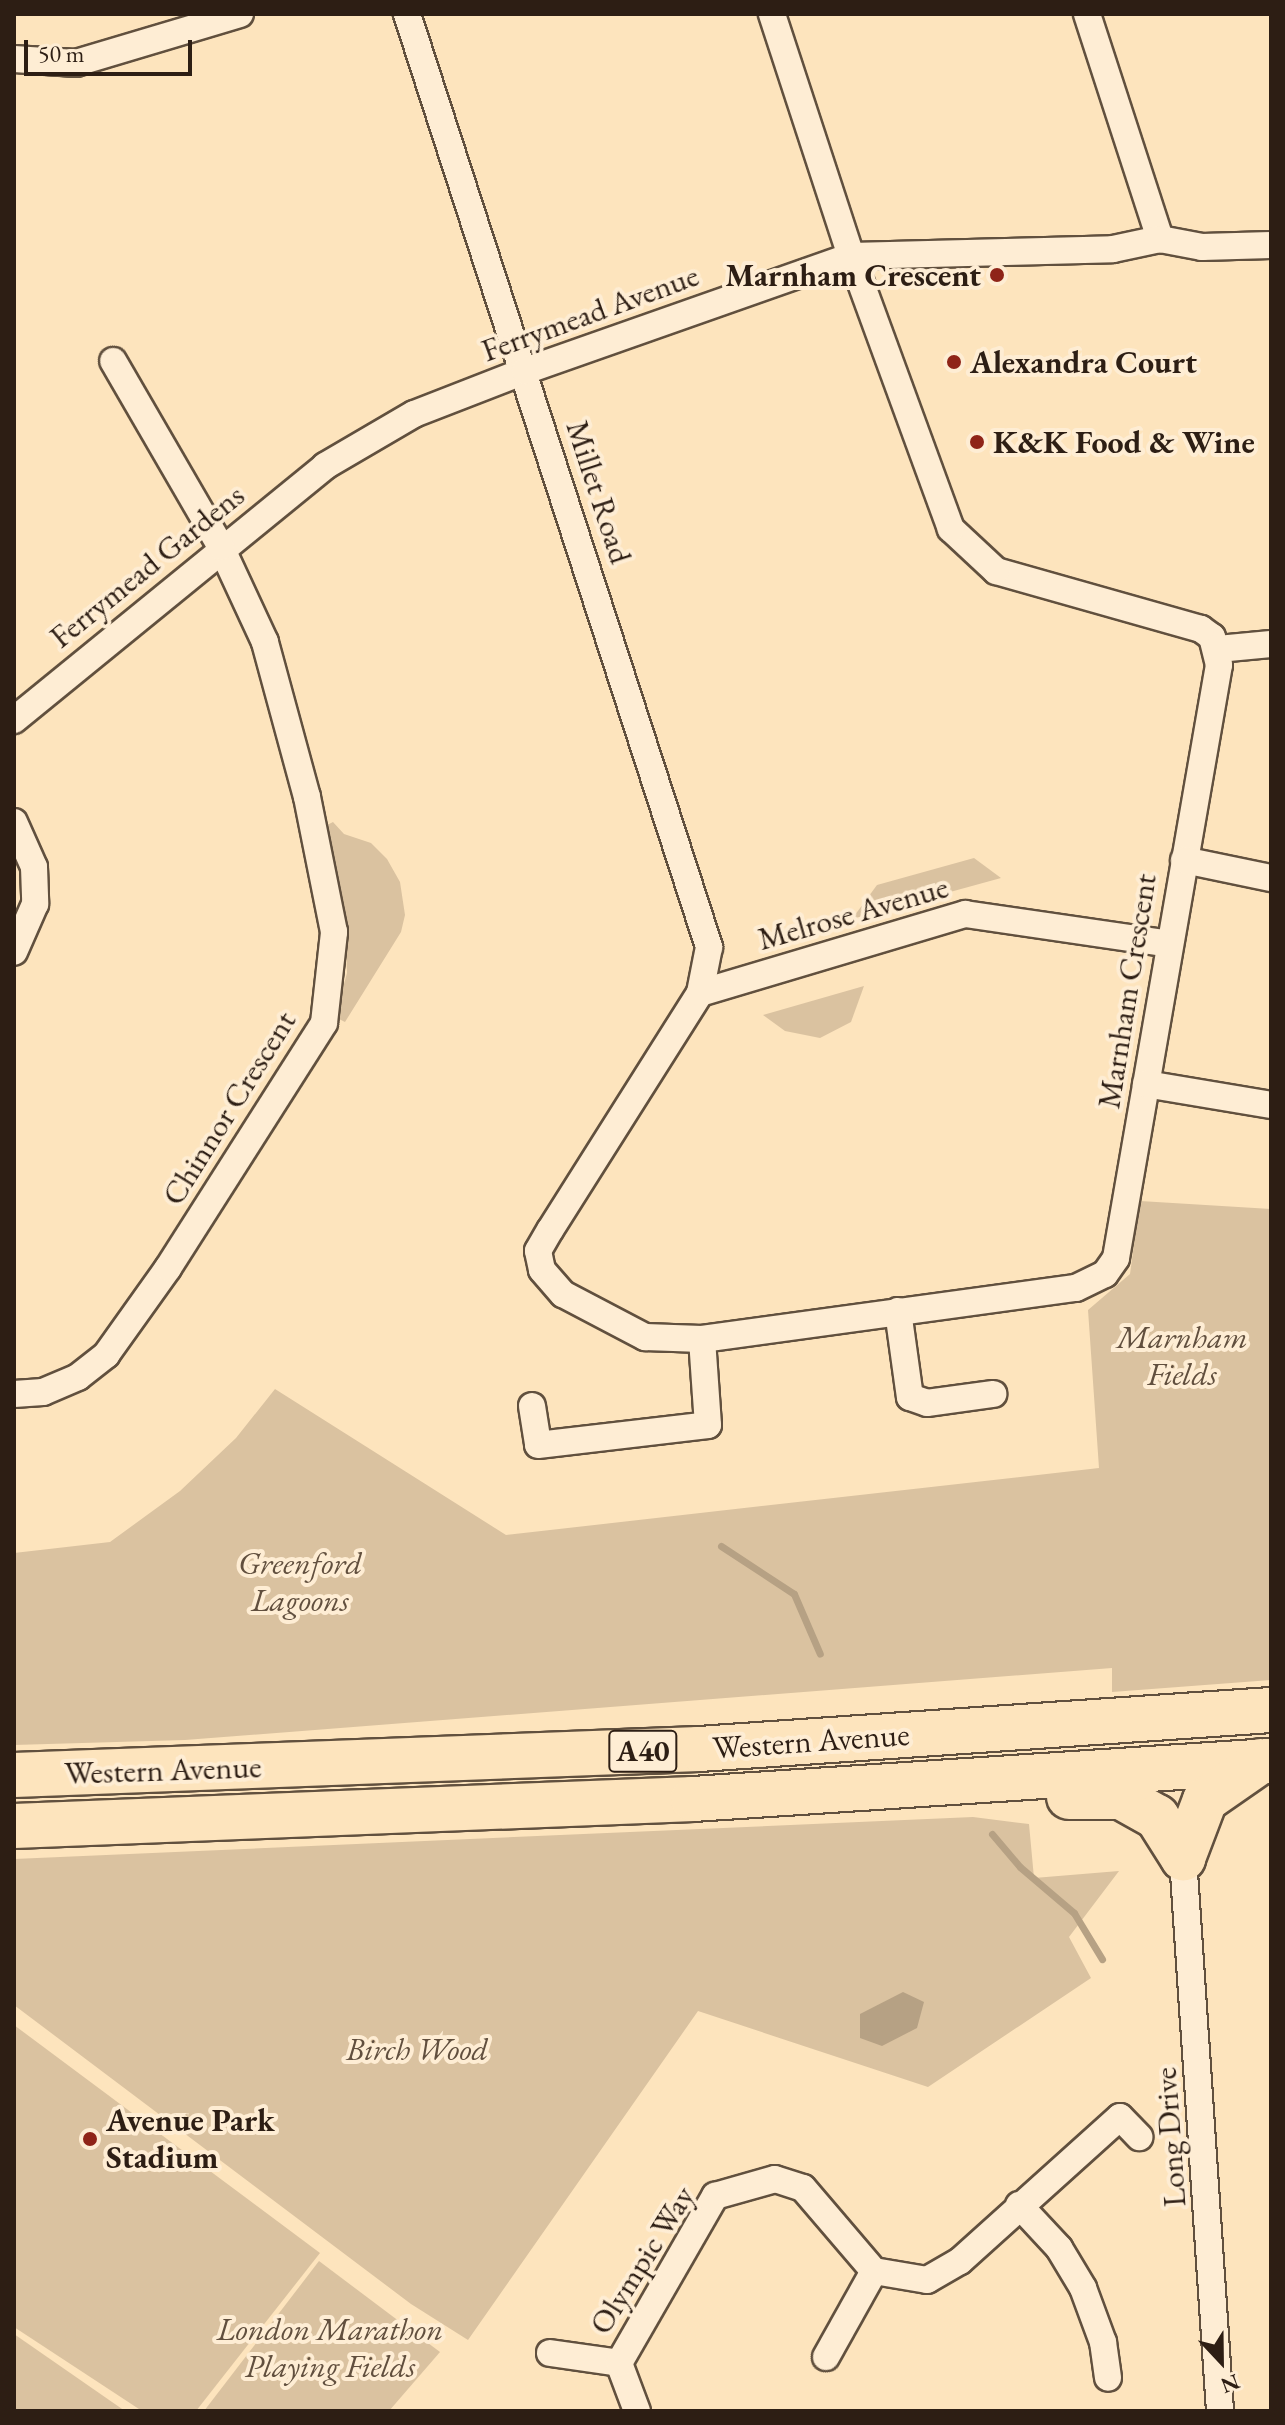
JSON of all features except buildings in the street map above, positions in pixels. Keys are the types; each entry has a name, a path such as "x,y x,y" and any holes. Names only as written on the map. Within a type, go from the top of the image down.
{"highway":[{"name":"Western Avenue","path":"14,1775 699,1749 1271,1710"},
{"name":"Western Avenue","path":"14,1826 693,1799 1266,1761"},
{"path":"1183,1858 1205,1800 1266,1761"},
{"path":"693,1799 1121,1797 1157,1817 1183,1858"}],"street":[{"path":"14,59 76,63 240,14"},
{"name":"Millet Road","path":"407,14 700,915 709,947 700,993"},
{"path":"772,14 851,256 951,529 996,571 1201,629 1218,649 1271,644"},
{"path":"1087,14 1160,239"},
{"name":"Ferrymead Avenue","path":"325,466 414,414 525,371 851,256 1113,249 1160,239 1202,247 1271,245"},
{"name":"Chinnor Crescent","path":"14,1394 43,1392 78,1377 106,1355 324,1023 334,932 307,797 265,642 221,547 113,361"},
{"name":"Ferrymead Gardens","path":"14,720 221,547 325,466"},
{"name":"Marnham Crescent","path":"700,993 538,1251 542,1270 563,1294 645,1337 702,1339 1076,1288 1105,1274 1116,1258 1218,679 1218,649"},
{"path":"14,822 34,867 35,904 14,952"},
{"path":"1184,860 1271,878"},
{"name":"Melrose Avenue","path":"700,993 965,914 1170,944"},
{"path":"1146,1084 1271,1105"},
{"path":"898,1311 910,1397 927,1403 993,1394"},
{"path":"532,1406 538,1445 708,1425 702,1339"},
{"name":"Long Drive","path":"1183,1858 1220,2411"},
{"path":"826,2357 874,2271 927,2280 960,2261 1120,2117 1139,2137"},
{"name":"Olympic Way","path":"619,2363 715,2196 775,2179 803,2188 874,2271"},
{"path":"1019,2205 1059,2248 1083,2288 1103,2342 1108,2378"},
{"name":"Olympic Way","path":"550,2353 619,2363"},
{"name":"Olympic Way","path":"619,2363 637,2411"}],"green space":[{"path":"333,822 344,834 371,843 387,859 400,882 405,915 401,932 345,1022 335,1017 347,973 345,909 327,825"},
{"path":"974,858 1001,878 852,919 877,885"},
{"path":"864,986 851,1022 820,1038 785,1031 763,1015"},
{"name":"Greenford Lagoons","path":"1140,1201 1271,1209 1271,1680 1112,1692 1112,1668 185,1740 14,1745 14,1553 110,1542 180,1491 236,1438 275,1389 506,1535 1099,1468 1088,1310 1130,1274"},
{"name":"Birch Wood","path":"973,1817 1029,1824 1034,1878 1119,1871 1069,1937 1091,1978 928,2087 698,2011 468,2340 411,2304 14,2005 14,1859"},
{"name":"Avenue Park Stadium","path":"14,2025 320,2253 196,2411 142,2411 14,2327"},
{"name":"London Marathon Playing Fields","path":"319,2261 440,2352 389,2411 204,2411"},
{"name":"London Marathon Playing Fields","path":"14,2334 125,2411 14,2411"}],"shaded area":[{"path":"903,1992 924,2002 917,2028 882,2046 860,2038 860,2014"}],"waterway":[{"path":"721,1546 794,1594 820,1654"},
{"path":"992,1834 1020,1867 1074,1913 1102,1959"}],"place":[{"name":"Marnham Crescent","path":"997,275"},
{"name":"Alexandra Court","path":"954,362"},
{"name":"K&K Food & Wine","path":"977,442"},
{"name":"Avenue Park Stadium","path":"90,2139"}],"park label":[{"name":"Marnham Fields","path":"1182,1356"}]}
